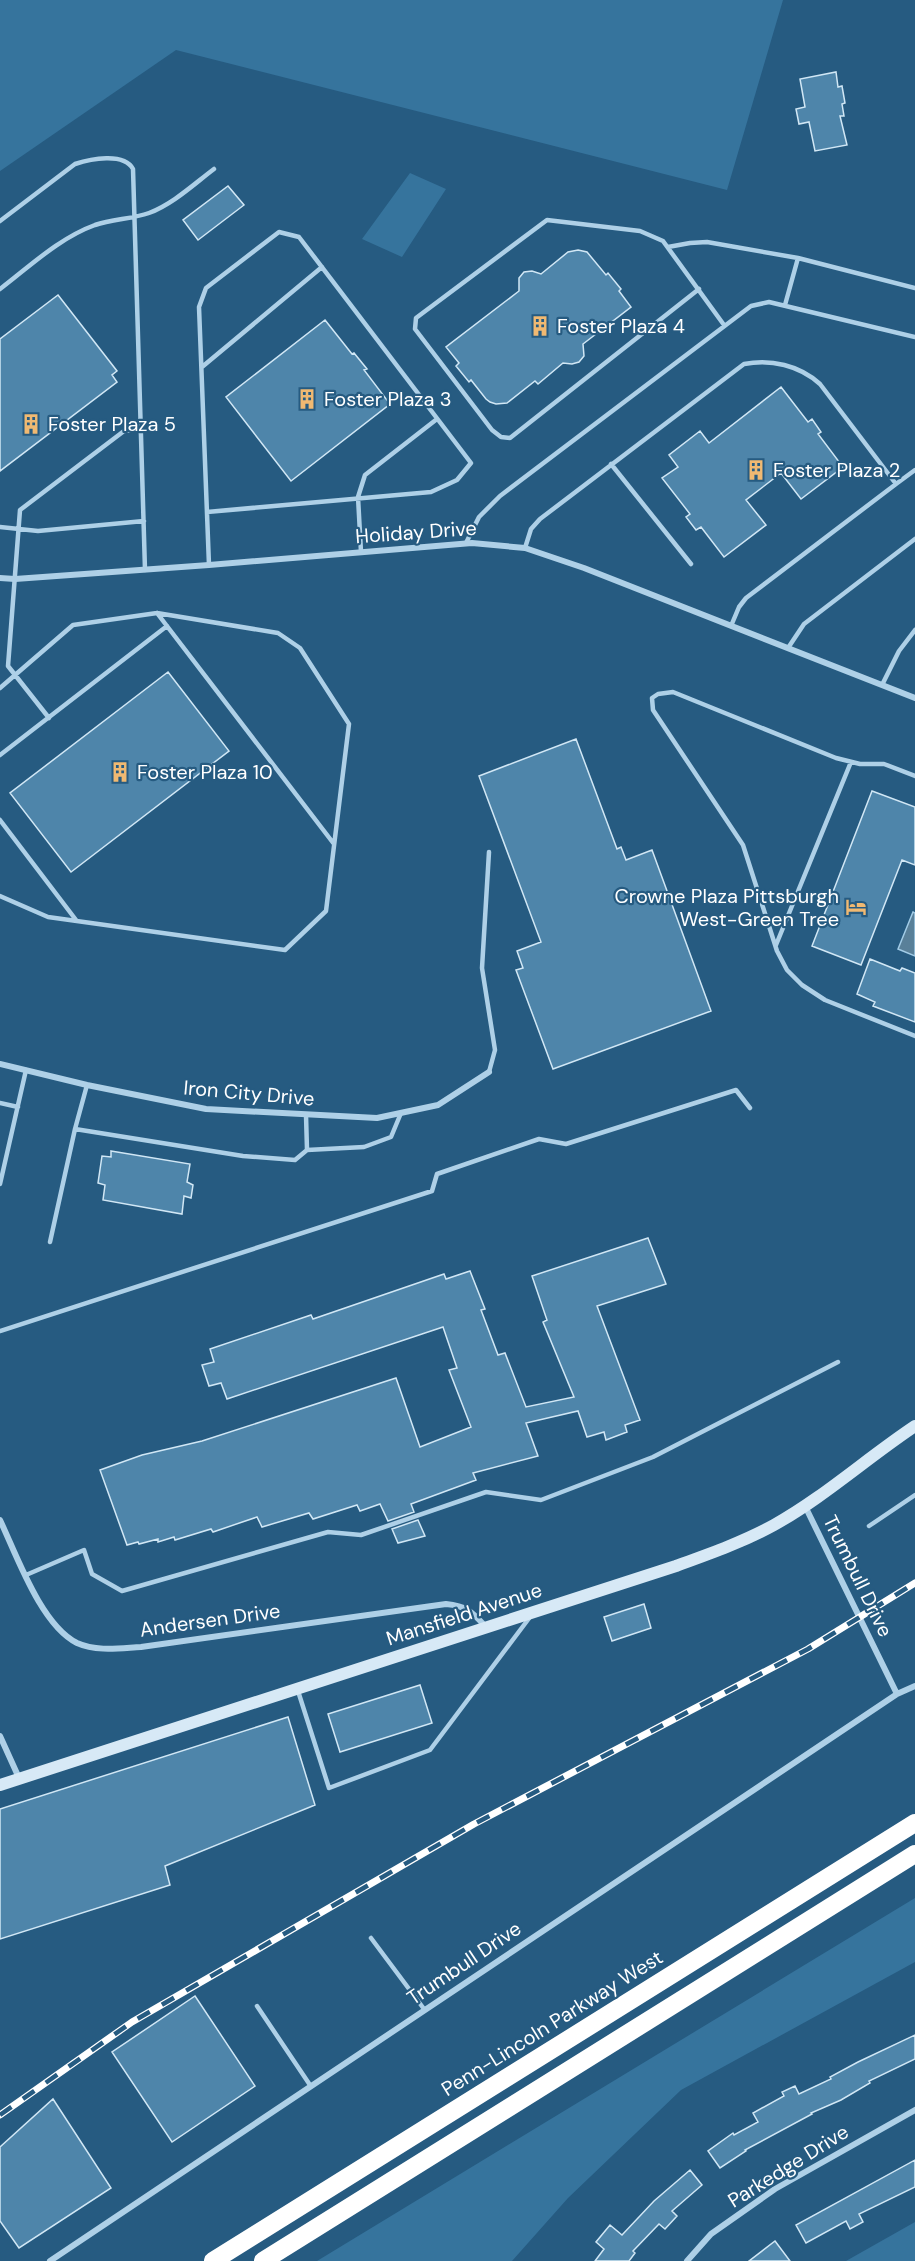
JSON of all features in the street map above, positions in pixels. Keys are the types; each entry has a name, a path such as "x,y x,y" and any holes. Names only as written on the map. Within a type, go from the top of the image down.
{"highway":[{"name":"Penn-Lincoln Parkway West","path":"213,2261 915,1823"},
{"path":"263,2261 915,1854"}],"main road":[{"name":"Mansfield Avenue","path":"0,1785 721,1550 775,1524 805,1505 915,1426"}],"street":[{"name":"Holiday Drive","path":"0,578 15,579 145,570 466,543 525,548 584,568 915,698"},
{"name":"Iron City Drive","path":"0,1064 87,1085 206,1109 378,1118 438,1105 489,1072"},
{"name":"Trumbull Drive","path":"805,1505 897,1694"},
{"name":"Andersen Drive","path":"0,1520 48,1618 62,1633 78,1643 98,1648 141,1647 446,1604 459,1605 471,1611 486,1627"},
{"name":"Trumbull Drive","path":"50,2261 897,1694 915,1686"},
{"path":"0,1736 20,1779"},
{"name":"Parkedge Drive","path":"687,2261 711,2234 776,2189 915,2110"}],"lane":[{"path":"0,221 75,164 87,160 118,159 131,165 133,169 145,570"},
{"path":"0,289 60,243 95,225 134,218 152,212 214,169"},
{"path":"699,289 510,438 501,437 492,430 415,329 416,318 547,220 640,231 663,241 699,289 724,325"},
{"path":"207,512 431,492 457,480 471,463 299,237 279,232 206,288 199,307 209,565"},
{"path":"668,247 707,242 798,258 915,288"},
{"path":"785,305 798,258"},
{"path":"202,367 322,267"},
{"path":"466,543 479,517 500,496 751,306 769,302 785,305 915,337"},
{"path":"525,548 531,529 540,519 744,364 761,361 781,364 808,374 820,384 897,484"},
{"path":"360,552 358,497 365,475 437,419"},
{"path":"49,718 8,666 20,510 124,431 141,429"},
{"path":"611,464 691,564"},
{"path":"731,626 739,607 746,598 915,470"},
{"path":"0,527 38,531 144,521"},
{"path":"788,648 804,624 915,539"},
{"path":"157,613 334,844"},
{"path":"0,688 17,676 74,625 157,613 278,633 300,648 349,724 326,911 285,950 48,917 0,896"},
{"path":"0,755 167,626"},
{"path":"882,685 899,651 915,630"},
{"path":"915,776 884,764 851,762 836,758 673,692 658,694 652,698 653,710 743,845 776,946 787,970 802,985 825,1000 915,1036"},
{"path":"776,946 851,762"},
{"path":"0,820 76,920"},
{"path":"489,852 482,968 495,1050 489,1072"},
{"path":"0,1184 26,1070"},
{"path":"50,1242 87,1085"},
{"path":"0,1331 432,1191 437,1174 539,1140 566,1144 736,1090 750,1108"},
{"path":"0,1102 18,1107"},
{"path":"75,1129 243,1156 295,1160 306,1150 364,1147 391,1137 401,1113"},
{"path":"306,1115 306,1150"},
{"path":"26,1575 84,1550 92,1574 122,1591 328,1532 361,1535 486,1492 541,1500 653,1457 838,1362"},
{"path":"868,1526 915,1495"},
{"path":"297,1689 330,1788 430,1750 534,1611"},
{"path":"371,1938 424,2009"},
{"path":"257,2006 310,2085"}],"shaded area":[{"path":"0,0 783,0 727,190 176,50 0,171"},
{"path":"410,173 446,189 402,257 362,239"},
{"path":"913,912 915,913 915,956 898,949"},
{"path":"915,1898 915,1962 681,2090 568,2198 512,2261 317,2261"},
{"path":"915,2222 915,2261 846,2261"}],"building":[{"path":"836,72 838,87 842,86 845,103 842,104 844,116 840,116 847,145 815,151 809,122 799,124 796,109 805,107 800,79"},
{"path":"228,186 244,205 198,240 183,220"},
{"name":"Foster Plaza 4","path":"578,250 587,252 606,275 608,273 621,289 619,291 631,307 583,344 584,356 579,362 563,363 538,384 535,381 507,403 490,402 456,366 459,363 446,347 519,291 519,278 524,272 532,271 541,274 568,252"},
{"name":"Foster Plaza 5","path":"58,295 117,371 112,375 117,382 0,471 0,339"},
{"name":"Foster Plaza 3","path":"325,320 367,369 364,370 390,404 291,481 226,397"},
{"name":"Foster Plaza 2","path":"781,387 808,422 812,419 821,432 818,434 843,467 801,499 781,473 746,500 766,525 724,557 701,527 696,530 686,517 690,514 662,478 678,467 669,455 700,431 709,443"},
{"name":"Foster Plaza 10","path":"168,672 229,751 71,872 10,793"},
{"path":"576,739 617,849 621,847 626,860 652,850 711,1011 553,1069 516,970 523,968 517,951 541,942 479,776"},
{"name":"Crowne Plaza Pittsburgh West-Green Tree","path":"872,791 915,807 915,865 902,860 861,965 812,946"},
{"name":"Crowne Plaza Pittsburgh West-Green Tree","path":"870,959 900,971 902,968 915,973 915,1022 873,1006 875,1002 857,994"},
{"path":"111,1151 190,1164 187,1182 193,1185 191,1198 184,1196 182,1214 103,1200 105,1185 98,1183 102,1156 111,1157"},
{"path":"648,1238 666,1284 597,1306 640,1420 625,1425 627,1432 606,1440 604,1432 587,1437 578,1411 526,1423 538,1456 473,1473 476,1480 411,1504 414,1512 388,1521 380,1504 360,1511 357,1505 313,1519 309,1513 262,1527 257,1517 213,1532 211,1529 175,1540 174,1537 158,1542 158,1539 127,1545 100,1470 142,1455 202,1441 396,1378 420,1447 471,1427 449,1370 457,1368 443,1327 227,1399 221,1383 209,1386 202,1365 214,1362 210,1349 311,1315 313,1319 444,1274 446,1279 470,1271 485,1309 481,1310 498,1355 505,1353 526,1407 574,1397 543,1322 547,1320 532,1276"},
{"path":"418,1520 425,1536 398,1543 392,1529"},
{"path":"644,1604 651,1628 612,1641 604,1617"},
{"path":"420,1685 432,1723 340,1752 328,1714"},
{"path":"288,1717 315,1805 165,1866 170,1885 0,1939 0,1809"},
{"path":"195,1996 255,2086 172,2142 112,2052"},
{"path":"915,2035 915,2059 869,2081 870,2083 841,2100 811,2113 745,2150 720,2168 708,2151 733,2133 734,2135 758,2122 753,2113 784,2096 782,2092 795,2086 799,2094"},
{"path":"53,2099 111,2188 19,2248 0,2221 0,2147"},
{"path":"915,2160 915,2187 859,2214 863,2222 850,2229 846,2221 806,2243 796,2225"},
{"path":"690,2170 702,2185 672,2211 677,2216 665,2229 659,2224 633,2251 635,2253 629,2261 595,2261 604,2249 596,2242 610,2225 622,2235 654,2201"},
{"path":"775,2241 790,2261 749,2261"}],"railway":[{"path":"0,2115 132,2022 474,1824 808,1649 915,1583"}],"place":[{"name":"Foster Plaza 4","path":"540,326"},
{"name":"Foster Plaza 3","path":"307,399"},
{"name":"Foster Plaza 5","path":"31,424"},
{"name":"Foster Plaza 2","path":"756,470"},
{"name":"Foster Plaza 10","path":"120,772"},
{"name":"Crowne Plaza Pittsburgh West-Green Tree","path":"856,907"}]}
